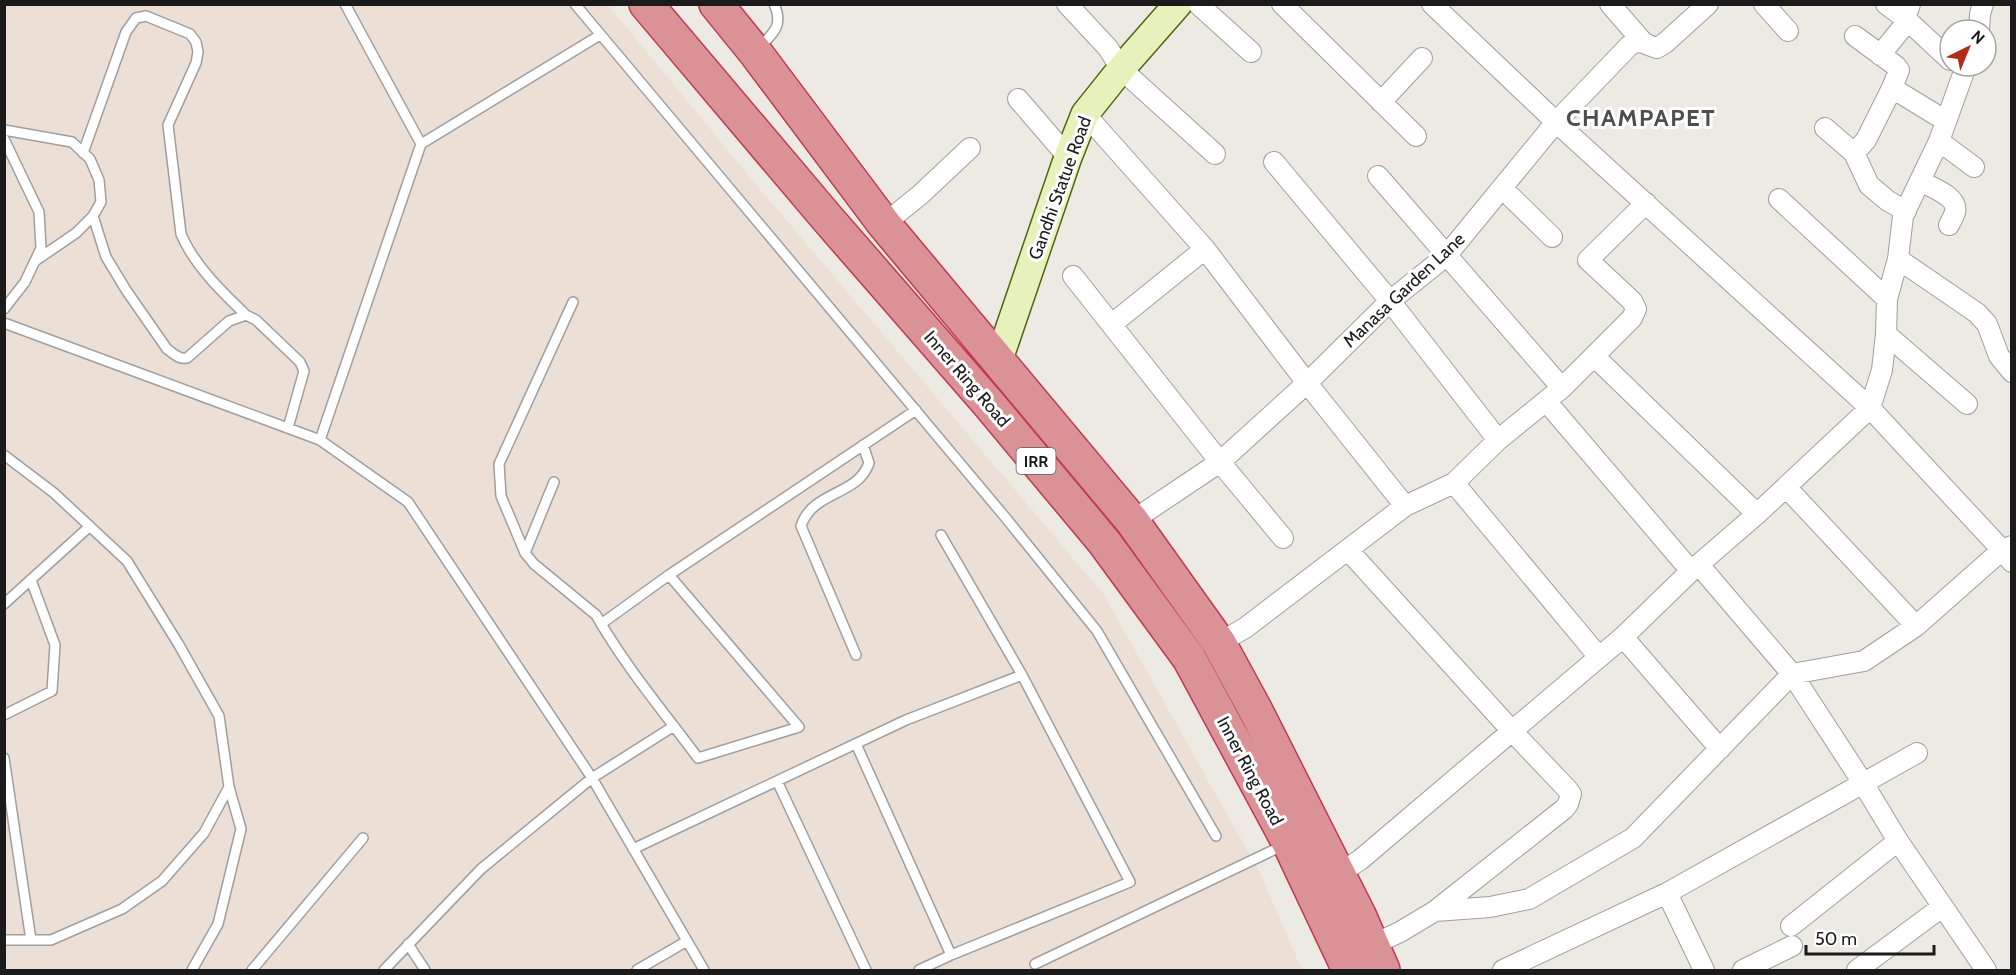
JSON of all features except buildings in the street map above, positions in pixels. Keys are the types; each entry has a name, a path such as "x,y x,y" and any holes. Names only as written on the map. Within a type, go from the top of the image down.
{"highway":[{"name":"Inner Ring Road","path":"646,4 1104,542 1189,658 1289,843 1349,970"},
{"name":"Inner Ring Road","path":"716,4 755,52 884,224 1132,521 1219,643 1256,711 1378,958"}],"street":[{"path":"1067,4 1108,48 1120,69 1215,154"},
{"name":"Gandhi Statue Road","path":"998,362 1068,157 1085,114 1120,69 1178,4"},
{"path":"1197,4 1251,52"},
{"path":"1282,4 1416,136"},
{"path":"1432,4 1556,122 1870,408 2008,553 1916,626 1864,661 1792,675 1633,838 1529,899 1490,907 1435,910"},
{"path":"1610,4 1642,41 1657,48 1704,6"},
{"path":"1764,4 1788,31"},
{"path":"1886,4 1908,12 1938,44"},
{"path":"1880,54 1902,28 1908,12"},
{"path":"1854,153 1866,140 1899,70 1855,36"},
{"name":"Manasa Garden Lane","path":"1132,521 1220,462 1307,383 1390,301 1446,256 1556,122 1629,46 1642,41"},
{"path":"1381,102 1422,57"},
{"path":"1338,874 1360,860 1623,637 1870,408 1882,370 1887,299 1898,260 1903,216 1939,141 1956,78"},
{"path":"1892,88 1946,121"},
{"path":"1018,99 1068,157"},
{"path":"1085,114 1205,249 1405,506"},
{"path":"1825,128 1854,153 1869,185 1888,201 1906,211"},
{"path":"1939,141 1974,167"},
{"path":"884,224 920,195 970,148"},
{"path":"1274,162 1390,301 1498,440"},
{"path":"1378,176 1562,388"},
{"path":"1920,182 1949,197 1955,203 1956,210 1949,225"},
{"path":"1503,189 1552,237"},
{"path":"1779,199 1887,299"},
{"path":"1219,643 1245,628 1405,506 1454,483 1498,440 1562,388 1595,357 1632,318 1636,309 1632,301 1588,260 1646,203"},
{"path":"1112,324 1205,249"},
{"path":"1898,260 1977,313 1986,324 1999,356 2012,372"},
{"path":"1073,276 1283,538"},
{"path":"1886,334 1967,404"},
{"path":"1595,357 1756,514"},
{"path":"1546,401 1792,675 1898,841 1986,970"},
{"path":"1454,483 1599,657"},
{"path":"1786,487 1916,626"},
{"path":"1348,550 1571,794 1564,809 1435,910 1400,932 1378,958"},
{"path":"1623,637 1720,749"},
{"path":"1503,970 1533,964 1667,893 1917,753"},
{"path":"1791,926 1898,841"},
{"path":"1667,893 1704,970"},
{"path":"1857,970 1942,907"},
{"path":"1743,970 1792,946"}],"lane":[{"path":"345,4 422,144"},
{"path":"575,4 916,410 1097,631 1216,836"},
{"path":"755,52 773,33 778,24 779,14 774,4"},
{"path":"83,153 126,32 136,18 146,16 190,34 196,42 198,52 168,125 181,234 197,261 246,315 256,320 300,362 304,371 288,428"},
{"path":"320,440 422,144 600,35"},
{"path":"4,130 72,142 90,159 99,180 101,202 93,216 76,232 35,261"},
{"path":"4,139 39,212 41,248 25,282 4,309"},
{"path":"93,216 106,257 126,290 168,349 176,356 187,358 229,321 246,315"},
{"path":"573,302 499,464 501,496 525,553 534,564 596,615 615,646 698,758 799,728 669,575"},
{"path":"4,323 320,440 408,502 592,778 704,970"},
{"path":"601,624 669,575 916,410"},
{"path":"856,655 801,526 804,518 823,498 839,492 862,476 869,463 863,445"},
{"path":"4,455 54,493 127,561 179,645 219,716 229,787 241,829 218,924 192,970"},
{"path":"525,553 554,482"},
{"path":"4,604 90,526"},
{"path":"919,970 1130,882 1022,675 941,535"},
{"path":"4,715 52,691 55,645 31,580"},
{"path":"633,849 906,720 1022,675"},
{"path":"384,970 481,869 592,778 674,726"},
{"path":"856,744 951,955"},
{"path":"4,758 32,940"},
{"path":"777,781 866,970"},
{"path":"4,940 51,940 122,909 162,881 204,833 229,787"},
{"path":"252,970 363,838"},
{"path":"1035,964 1289,843"},
{"path":"637,970 687,941"},
{"path":"408,944 425,970"}],"shaded area":[{"path":"5,4 608,5 748,175 1104,595 1261,875 1302,970 5,970"}],"district":[{"name":"CHAMPAPET","path":"1641,117"}]}
